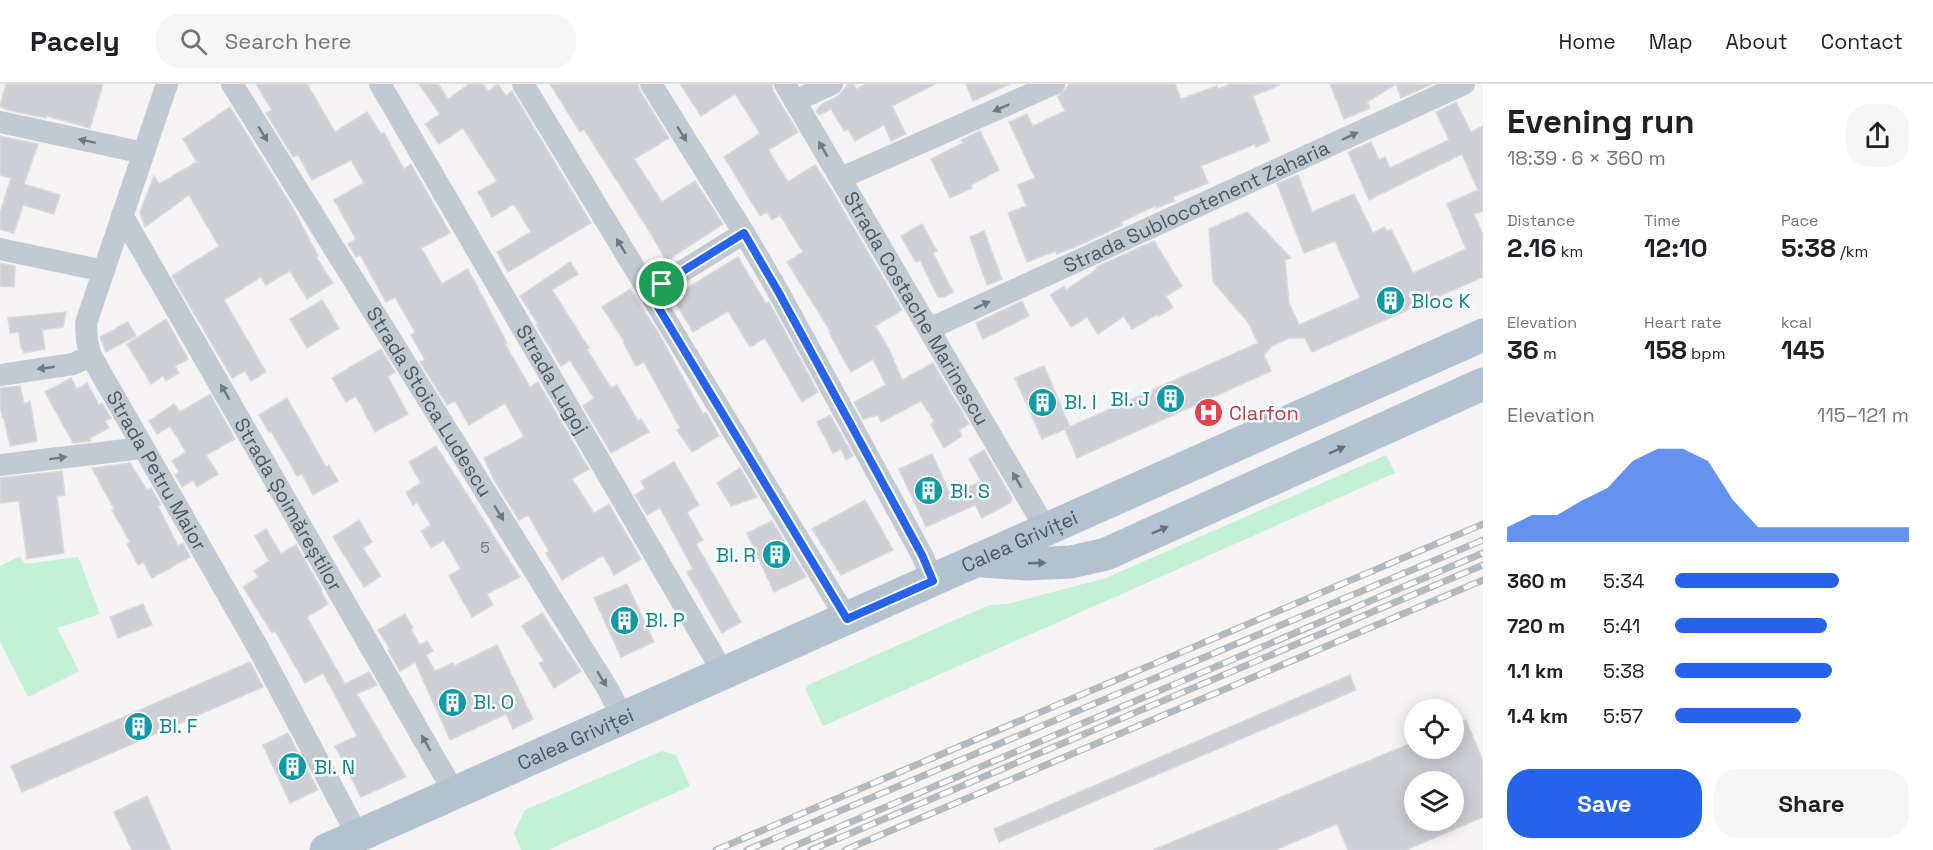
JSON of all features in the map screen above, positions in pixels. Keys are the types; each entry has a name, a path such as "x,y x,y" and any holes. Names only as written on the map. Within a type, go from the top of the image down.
{"main road":[{"name":"Calea Griviței","path":"326,850 1483,335"},
{"path":"978,561 1026,564 1071,562 1106,554 1483,384"}],"street":[{"name":"Strada Petru Maior","path":"167,84 86,323 87,341 91,356 256,644 358,836"},
{"name":"Strada Stoica Ludescu","path":"232,84 609,691 623,719"},
{"name":"Strada Lugoj","path":"380,84 724,674"},
{"path":"523,84 847,619"},
{"path":"651,84 744,233 882,482 933,581"},
{"path":"790,92 832,84"},
{"path":"840,178 1054,84"},
{"name":"Strada Sublocotenent Zaharia","path":"929,329 1464,84"},
{"name":"Strada Costache Marinescu","path":"790,92 1047,531"},
{"path":"0,122 144,153"},
{"name":"Strada Șoimăreștilor","path":"122,215 455,794"},
{"path":"649,292 744,233"},
{"path":"0,249 104,271"},
{"path":"0,375 73,364 91,356"},
{"path":"0,465 142,448"}],"green space":[{"path":"1386,455 1395,473 823,726 806,690 808,685 989,605 1007,604 1106,578"},
{"path":"20,556 25,564 78,557 100,614 57,628 79,671 28,697 0,642 0,566"},
{"path":"662,751 676,755 690,786 548,850 521,850 514,833 525,810"}],"building":[{"path":"6,84 103,84 90,128 47,116 46,118 7,110 0,106"},
{"path":"256,84 307,84 335,132 367,112 381,134 384,133 404,169 411,164 450,233 421,248 442,284 468,269 507,343 505,344 530,387 538,382 589,469 572,479 594,513 609,504 641,559 614,575 603,555 562,580 546,553 549,551 528,515 519,520 495,482 484,458 524,437 505,403 469,425 455,401 447,405 420,362 425,360 411,335 415,332 395,297 386,302 360,255 356,257 348,244 356,239 334,200 364,183 351,160 312,180 298,155 293,157 266,113 272,110"},
{"path":"419,84 438,84 448,99 469,84 483,84 488,91 498,84 506,96 512,91 591,223 508,272 497,252 531,232 514,204 492,217 478,192 497,181 463,128 439,144 425,124 440,114"},
{"path":"550,84 638,84 669,138 634,159 662,202 695,181 723,224 666,261 584,129 580,132"},
{"path":"680,84 772,84 773,91 798,132 768,150 788,182 815,165 902,310 875,326 889,349 902,380 933,363 969,424 959,430 962,436 944,448 931,425 934,421 921,401 881,422 878,415 863,419 854,402 886,385 873,359 851,372 829,332 831,332 787,262 803,252 780,215 772,220 767,212 760,216 724,157 760,133 735,94 701,116"},
{"path":"848,84 854,84 856,89 867,84 935,84 892,106 906,134 891,141 884,125 855,141 848,129 844,131 831,109 819,115 816,111 822,104 838,96"},
{"path":"966,84 1010,84 973,101"},
{"path":"1070,84 1175,84 1181,99 1217,86 1218,89 1231,84 1280,85 1253,96 1270,141 1256,147 1255,144 1201,166 1208,183 1173,197 1175,201 1156,208 1155,206 1121,222 1123,225 1082,244 1027,262 1008,213 1026,206 1018,185 1035,178 1009,122 1027,114 1033,126 1065,111 1058,97"},
{"path":"1330,84 1396,84 1367,102 1370,108 1344,119"},
{"path":"1396,84 1432,84 1401,98"},
{"path":"1456,102 1471,132 1483,126 1483,211 1474,214 1483,235 1483,277 1312,352 1305,338 1289,338 1272,346 1264,355 1271,371 1077,458 1065,429 1258,343 1248,322 1213,282 1209,229 1247,212 1291,258 1285,260 1289,303 1299,325 1360,298 1335,241 1304,253 1277,184 1298,175 1312,212 1354,194 1373,233 1384,227 1387,231 1391,229 1413,273 1466,249 1447,204 1478,190 1462,154 1369,200 1348,152 1371,142 1379,160 1385,157 1390,168 1449,140 1436,112"},
{"path":"230,107 293,208 318,256 316,257 333,283 307,299 290,271 266,285 261,277 224,300 266,372 251,381 245,371 232,378 172,276 219,246 189,195 145,227 140,212 154,176 159,184 197,162 183,139"},
{"path":"980,131 999,170 971,185 972,188 950,198 931,159 963,143 961,140"},
{"path":"0,136 38,144 24,184 60,195 54,214 23,205 14,233 0,229 0,213 11,178 0,175"},
{"path":"922,224 937,251 933,253 953,292 944,297 938,297 920,260 916,262 901,236"},
{"path":"984,231 1002,279 987,285 970,237"},
{"path":"1154,241 1182,286 1166,296 1173,308 1132,329 1124,316 1098,334 1087,317 1071,327 1050,295 1064,286 1066,290 1097,269 1096,267"},
{"path":"738,257 766,304 769,302 818,392 802,402 765,338 750,347 728,311 693,332 672,297"},
{"path":"570,262 578,274 552,290 611,388 617,385 638,421 641,419 649,432 611,453 583,406 594,398 570,360 561,366 520,296"},
{"path":"0,263 15,266 14,287 0,286"},
{"path":"630,289 659,334 703,414 706,412 719,436 692,452 677,430 680,428 644,362 636,366 624,341 602,307"},
{"path":"322,300 339,328 307,348 290,319"},
{"path":"1022,301 1029,316 983,339 976,323"},
{"path":"66,312 63,327 42,330 45,349 24,353 19,332 10,333 8,318"},
{"path":"166,319 188,359 175,366 179,373 166,381 163,376 151,384 127,344"},
{"path":"128,322 136,336 106,352 100,337"},
{"path":"381,349 395,372 388,377 408,414 375,432 356,396 346,402 332,378"},
{"name":"Bl. I","path":"1044,366 1070,427 1042,439 1015,378"},
{"path":"71,378 77,389 87,383 99,405 102,403 111,418 105,421 109,428 90,438 91,441 73,443 45,392"},
{"path":"20,386 24,404 30,401 37,441 10,446 0,407 0,388"},
{"path":"210,394 235,439 206,455 218,474 197,487 193,480 182,487 175,475 179,472 172,461 186,452 170,426 157,434 149,421 174,404 180,412"},
{"path":"287,398 326,467 329,465 338,481 313,495 302,474 297,476 259,415"},
{"path":"830,415 853,456 846,460 841,449 833,453 817,422"},
{"path":"436,446 520,577 487,594 493,605 472,617 449,576 461,569 444,540 431,548 421,531 431,525 417,502 413,505 406,492 421,483 409,462"},
{"path":"984,450 1012,498 1010,503 982,518 975,505 926,527 899,469 932,454 951,496 981,481 969,459"},
{"path":"674,462 699,505 687,512 703,540 696,544 741,622 722,633 687,572 693,569 660,508 647,515 635,495 645,489 641,481"},
{"path":"130,463 147,490 151,488 161,505 158,506 178,546 183,543 190,557 152,578 143,562 138,565 127,544 130,542 92,468"},
{"path":"740,468 757,497 731,506 717,483"},
{"path":"62,471 65,495 57,496 64,553 27,559 19,501 0,503 0,478"},
{"path":"865,500 893,550 841,575 812,529"},
{"path":"359,520 372,542 363,548 381,576 364,587 333,537"},
{"name":"Bl. R","path":"772,521 806,577 774,592 747,533"},
{"path":"266,529 281,554 296,545 322,590 328,604 307,617 345,684 369,672 377,685 357,694 406,777 361,797 335,746 357,736 323,673 305,683 275,631 272,633 243,587 258,577 254,571 269,561 255,536"},
{"name":"Bl. P","path":"627,584 654,642 621,657 594,598"},
{"path":"143,604 152,625 118,638 110,617"},
{"path":"542,613 581,671 554,688 539,663 544,661 522,626"},
{"path":"405,614 420,645 427,641 433,651 426,655 435,671 453,663 454,666 497,645 533,719 513,729 506,714 450,740 415,662 400,671 378,630"},
{"name":"Bl. F","path":"250,662 263,687 22,792 11,766"},
{"path":"1350,675 1356,690 999,842 994,829"},
{"path":"1466,720 1483,761 1483,817 1464,825 1464,771 1404,771 1404,831 1450,831 1406,850 1348,850 1337,824 1275,850 1153,850 1404,746 1404,759 1464,759 1464,721"},
{"name":"Bl. N","path":"288,733 318,790 290,803 263,745"},
{"path":"147,796 171,850 132,850 114,812"}],"railway":[{"path":"716,850 1483,524"},
{"path":"747,850 1483,540"},
{"path":"785,850 1483,553"},
{"path":"811,850 1483,565"},
{"path":"845,850 1483,580"}],"place":[{"name":"Bloc K","path":"1390,301"},
{"name":"Bl. J","path":"1171,399"},
{"name":"Bl. I","path":"1043,402"},
{"name":"Clarfon","path":"1208,413"},
{"name":"Bl. S","path":"929,491"},
{"name":"Bl. R","path":"777,555"},
{"name":"Bl. P","path":"624,620"},
{"name":"Bl. O","path":"452,702"},
{"name":"Bl. F","path":"138,726"},
{"name":"Bl. N","path":"293,767"}],"route":[{"path":"744,233 922,555 933,581 847,619 649,292 662,284 744,233"}]}
